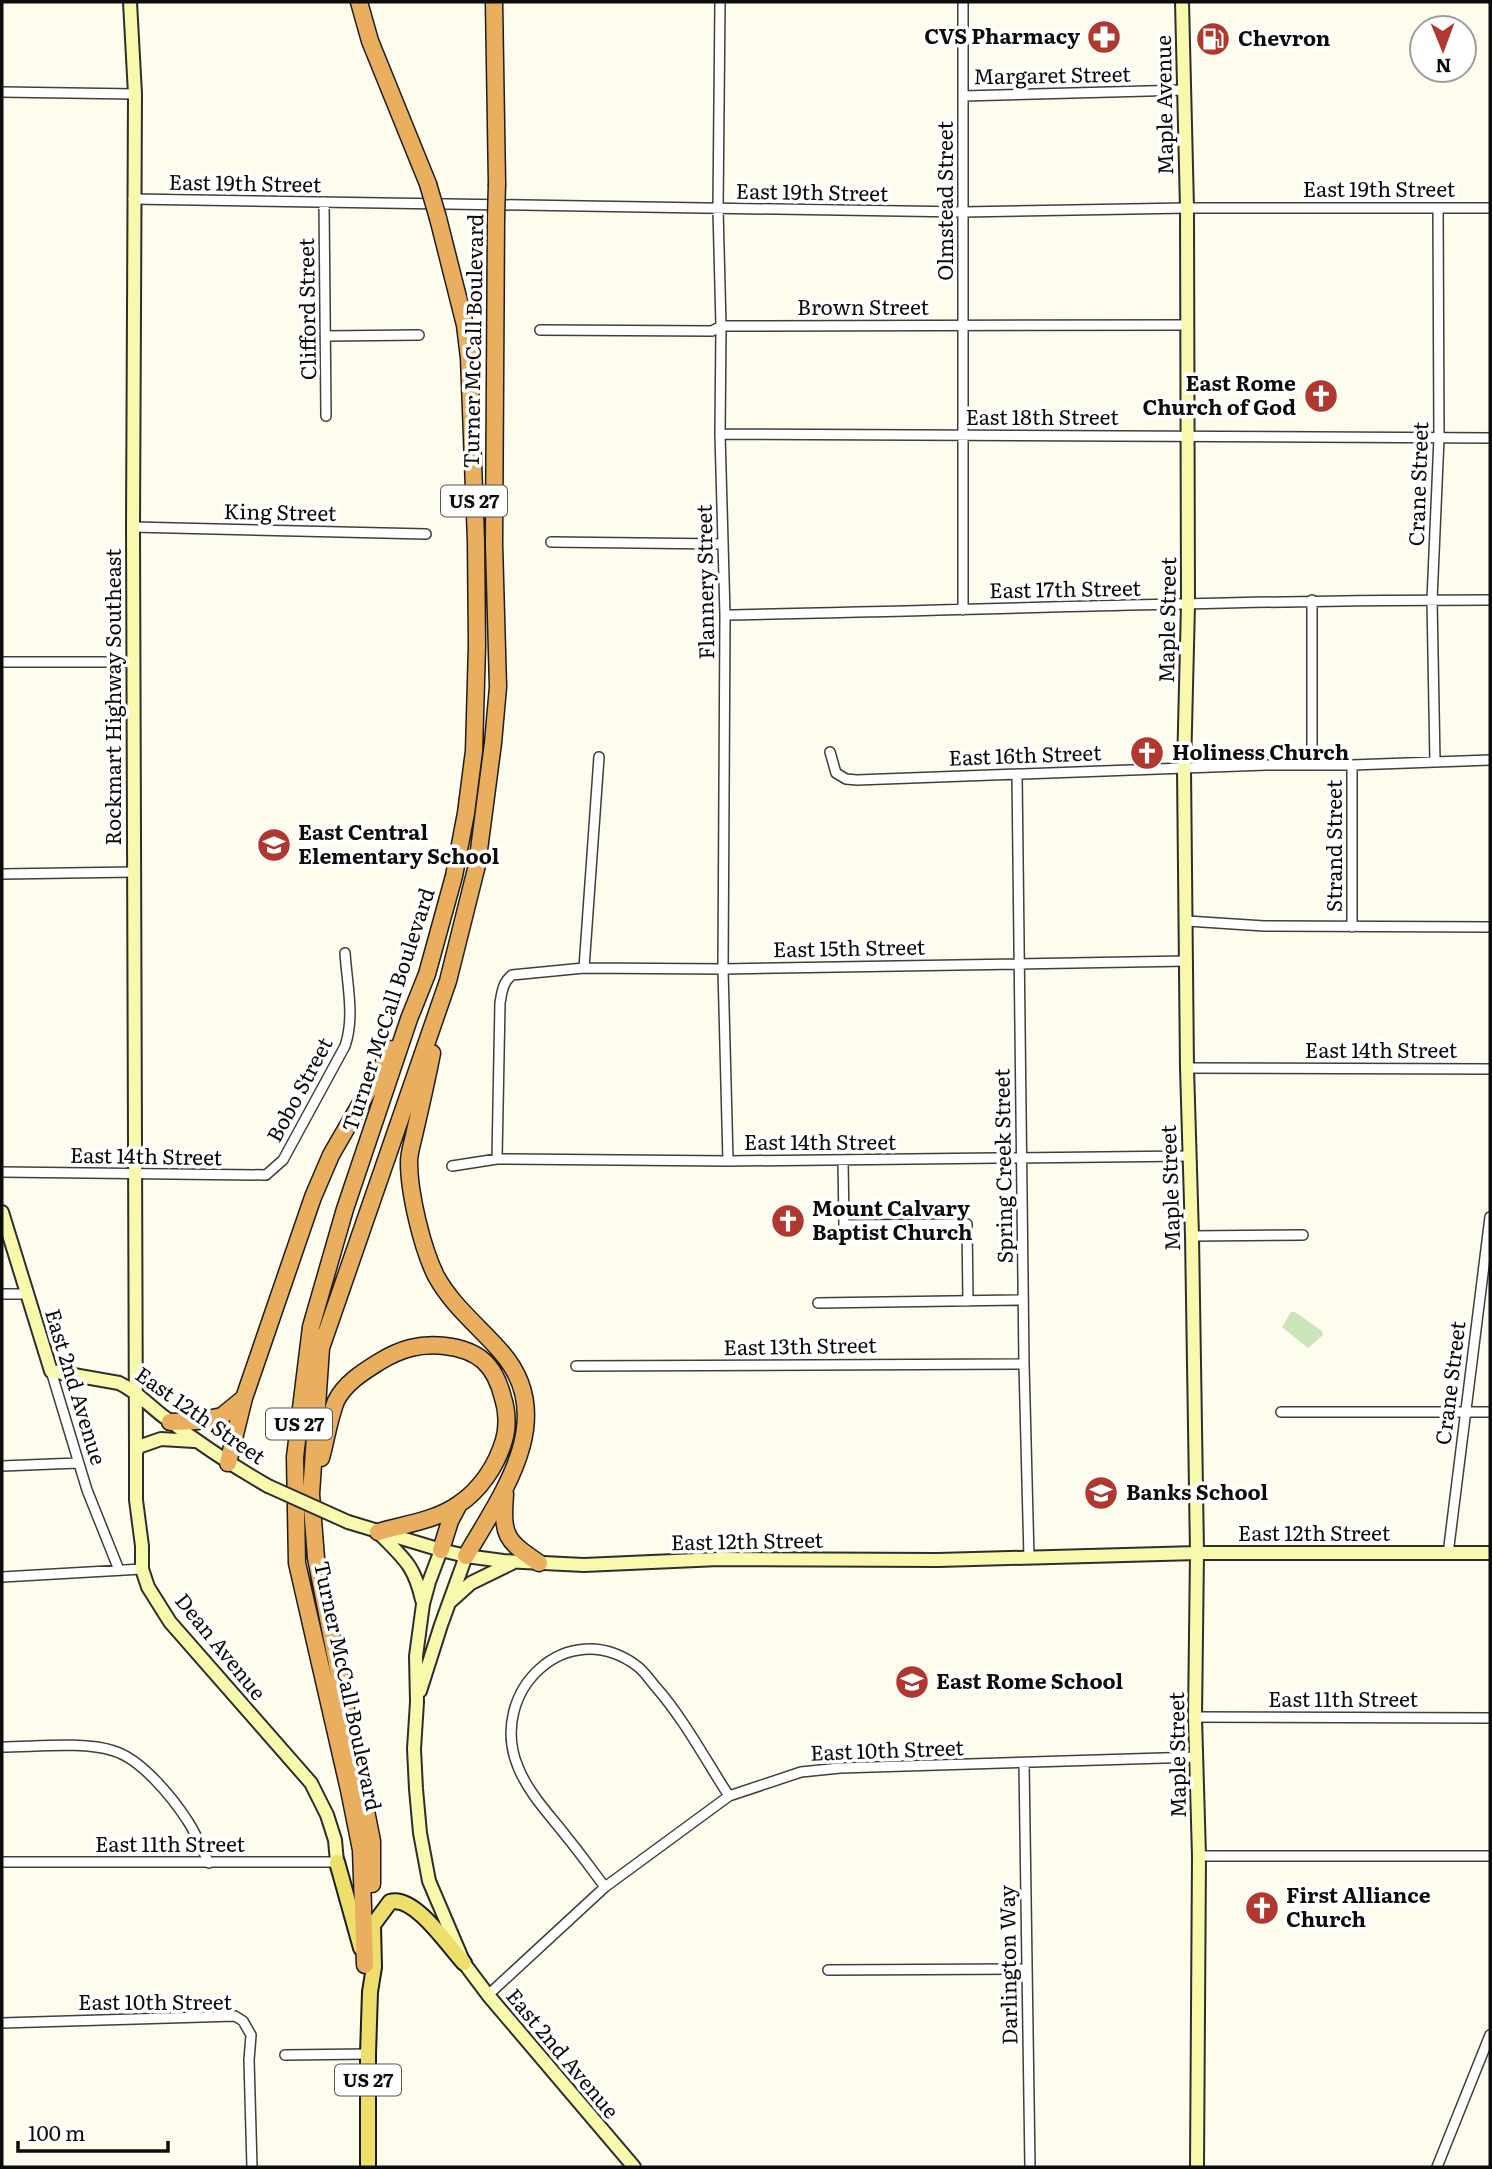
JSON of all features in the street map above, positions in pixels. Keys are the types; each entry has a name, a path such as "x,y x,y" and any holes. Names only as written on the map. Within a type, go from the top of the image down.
{"highway":[{"path":"350,2 370,41"},
{"name":"Turner McCall Boulevard","path":"359,2 370,41 428,184 465,325 469,358 476,541 477,646 474,751 454,876 427,974 409,1019 345,1209 311,1327 295,1457 297,1563 349,1790 360,1850 365,1965"},
{"path":"488,2 495,63"},
{"name":"Turner McCall Boulevard","path":"373,1925 372,1841 316,1558 311,1494 321,1348 448,981 477,865 493,743 498,687 494,544 497,184 494,2"},
{"path":"448,981 409,1161 418,1225 437,1276 461,1311 514,1368 526,1413 524,1441 513,1475 466,1556"},
{"path":"228,1463 244,1398 313,1197 331,1155 409,1019"},
{"path":"311,1494 337,1401 351,1381 387,1357 408,1348 430,1344 475,1354 487,1363 499,1381 506,1409 505,1439 488,1475 459,1504 450,1521 441,1550"},
{"path":"170,1422 198,1421 222,1416 244,1398"},
{"path":"505,1488 504,1519 509,1539 514,1546 539,1563"},
{"path":"378,1532 436,1516 459,1504"}],"main road":[{"name":"Rockmart Highway Southeast","path":"130,2 135,94 133,527 136,1393"},
{"name":"Maple Avenue","path":"1182,2 1187,208"},
{"name":"Maple Street","path":"1187,208 1188,605 1184,769 1197,1553 1195,1717 1199,1856 1198,2167"},
{"name":"East 2nd Avenue","path":"2,1217 51,1371"},
{"name":"East 12th Street","path":"51,1371 119,1382 197,1442 268,1486 348,1522 466,1556 514,1562 584,1565 719,1559 1028,1558 1197,1553 1490,1553"},
{"name":"Dean Avenue","path":"136,1393 136,1500 142,1569 148,1587 170,1622 311,1783 327,1815 335,1840 337,1861"},
{"path":"136,1453 138,1447 162,1439 197,1442"},
{"path":"378,1532 409,1564 417,1579 423,1604"},
{"path":"417,1702 416,1656 423,1604 441,1550"},
{"path":"417,1702 466,1556"},
{"path":"448,1604 471,1583 514,1562"},
{"name":"East 2nd Avenue","path":"417,1702 414,1749 424,1857 429,1881 464,1963 634,2167"},
{"path":"337,1861 365,1965"},
{"path":"373,1925 390,1902 402,1900 417,1910 464,1963"},
{"name":"Turner McCall Boulevard","path":"368,2167 368,2054 370,1992 374,1967 373,1925"},
{"name":"Turner McCall Boulevard","path":"365,1965 370,1992"}],"street":[{"name":"Flannery Street","path":"720,2 718,209 725,615 723,969 728,1161"},
{"name":"Olmstead Street","path":"963,2 964,610"},
{"name":"Margaret Street","path":"963,96 1185,90"},
{"path":"2,92 135,94"},
{"name":"East 19th Street","path":"133,199 963,212 1187,208 1490,208"},
{"name":"Clifford Street","path":"324,202 326,416"},
{"name":"Crane Street","path":"1435,762 1432,600 1439,438 1438,208"},
{"name":"Brown Street","path":"540,330 712,331 720,326 963,324 1187,325"},
{"path":"326,336 419,335"},
{"name":"East 18th Street","path":"720,434 1490,438"},
{"name":"King Street","path":"133,527 426,534"},
{"path":"551,542 722,544"},
{"name":"East 17th Street","path":"725,615 1311,600 1490,600"},
{"name":"Strand Street","path":"1311,600 1312,765"},
{"path":"2,662 134,662"},
{"name":"East 16th Street","path":"830,752 836,772 846,779 1490,760"},
{"path":"583,968 599,757"},
{"name":"Strand Street","path":"1352,765 1352,927"},
{"name":"Spring Creek Street","path":"1017,774 1028,1558"},
{"path":"2,874 134,872"},
{"path":"1187,921 1264,926 1490,927"},
{"name":"Bobo Street","path":"283,1160 350,1033 345,953"},
{"name":"East 15th Street","path":"497,1159 500,1003 502,988 512,975 583,968 723,969 1186,961"},
{"name":"East 14th Street","path":"1187,1068 1490,1069"},
{"name":"East 14th Street","path":"452,1166 497,1159 728,1161 1189,1156"},
{"name":"East 14th Street","path":"2,1172 260,1177 272,1171 283,1160"},
{"path":"843,1160 844,1225 967,1223 968,1301"},
{"name":"Crane Street","path":"1448,1554 1490,1217"},
{"path":"1192,1236 1303,1235"},
{"path":"2,1294 26,1294"},
{"path":"818,1303 1023,1300"},
{"name":"East 13th Street","path":"576,1366 1024,1364"},
{"name":"East 2nd Avenue","path":"51,1371 96,1517 119,1570"},
{"path":"1281,1412 1490,1412"},
{"path":"2,1466 78,1463"},
{"path":"2,1577 142,1569"},
{"path":"605,1887 542,1808 528,1787 515,1758 512,1736 516,1704 527,1682 543,1664 562,1654 594,1650 616,1654 638,1667 674,1707 729,1797"},
{"name":"East 11th Street","path":"1195,1717 1490,1718"},
{"path":"2,1747 86,1746 114,1750 130,1758 164,1790 188,1820 209,1863"},
{"name":"East 10th Street","path":"488,1995 605,1887 729,1797 801,1772 840,1768 1196,1757"},
{"name":"Darlington Way","path":"1024,1763 1030,2167"},
{"path":"1199,1856 1490,1856"},
{"name":"East 11th Street","path":"2,1861 337,1861"},
{"path":"828,1970 1026,1969"},
{"name":"East 10th Street","path":"2,2022 235,2016 243,2021 251,2035 249,2060 252,2167"},
{"path":"1437,2167 1490,2035"},
{"path":"285,2055 368,2054"}],"green space":[{"path":"1291,1312 1322,1331 1323,1335 1308,1348 1282,1327"}],"place":[{"name":"CVS Pharmacy","path":"1104,37"},
{"name":"Chevron","path":"1213,39"},
{"name":"East Rome Church of God","path":"1321,396"},
{"name":"Holiness Church","path":"1147,753"},
{"name":"East Central Elementary School","path":"274,845"},
{"name":"Mount Calvary Baptist Church","path":"788,1221"},
{"name":"Banks School","path":"1101,1493"},
{"name":"East Rome School","path":"912,1682"},
{"name":"First Alliance Church","path":"1262,1908"}]}
